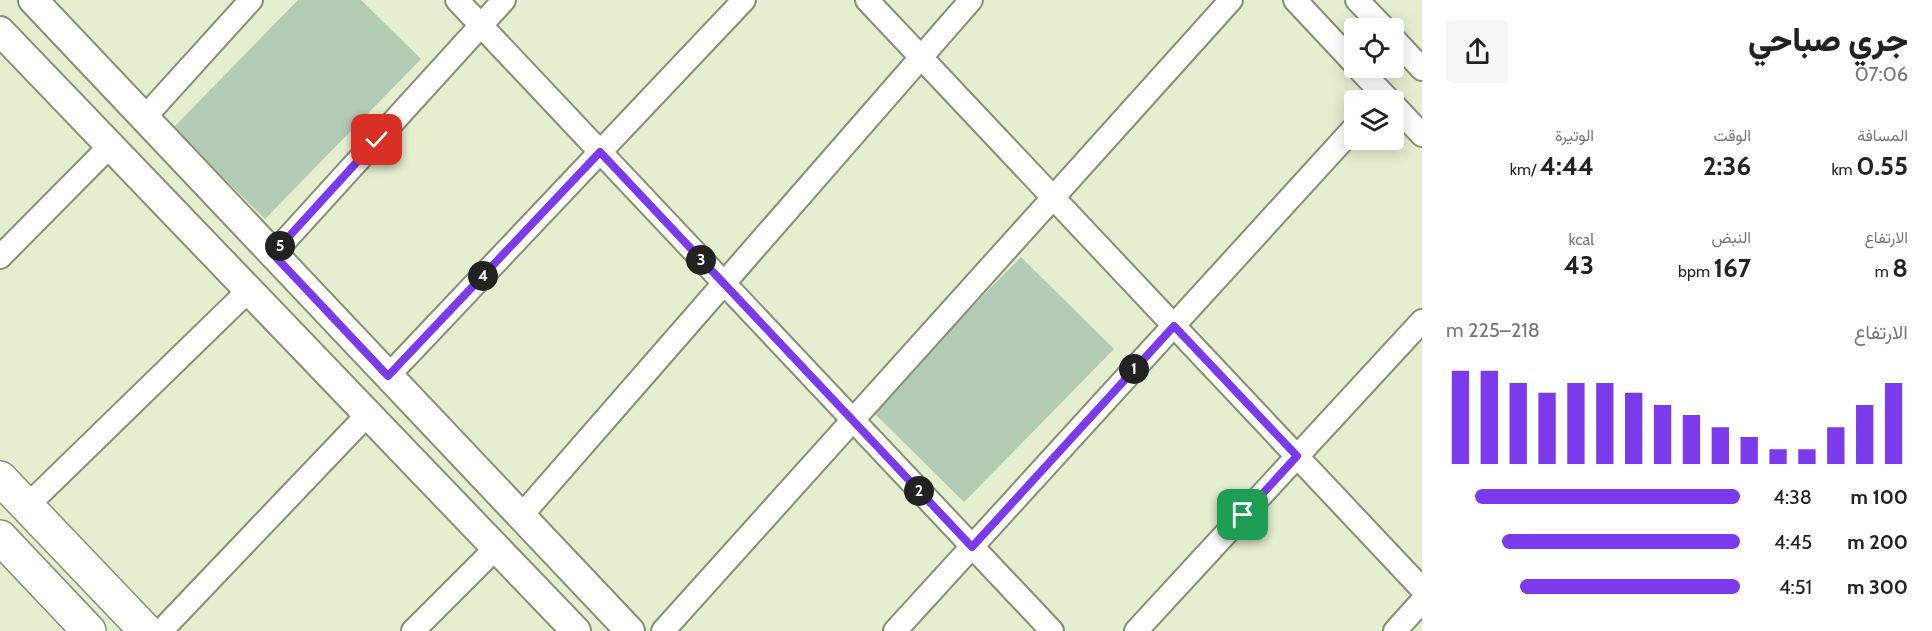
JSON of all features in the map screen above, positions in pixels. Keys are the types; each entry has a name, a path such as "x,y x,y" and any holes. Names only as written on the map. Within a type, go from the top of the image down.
{"main road":[{"path":"0,478 146,631"},
{"path":"2,543 90,631"}],"street":[{"path":"33,0 630,631"},
{"path":"144,118 251,0"},
{"path":"457,0 1052,631"},
{"path":"273,254 504,0"},
{"path":"388,376 744,0"},
{"path":"867,0 1422,590"},
{"path":"521,516 971,0"},
{"path":"663,631 1231,0"},
{"path":"1295,0 1344,52"},
{"path":"1357,0 1374,18"},
{"path":"0,31 576,631"},
{"path":"1404,49 1420,64"},
{"path":"1367,78 1378,90"},
{"path":"1404,117 1422,135"},
{"path":"895,631 1344,139"},
{"path":"0,257 110,146"},
{"path":"27,506 249,290"},
{"path":"1136,631 1422,321"},
{"path":"161,631 368,414"},
{"path":"412,631 496,548"},
{"path":"1395,631 1422,601"}],"building":[{"path":"298,0 361,0 421,59 265,219 173,128"},
{"path":"1021,257 1114,349 964,502 871,410"}],"route":[{"path":"377,140 273,254 388,376 600,152 972,547 1174,326 1297,456 1243,515"}]}
